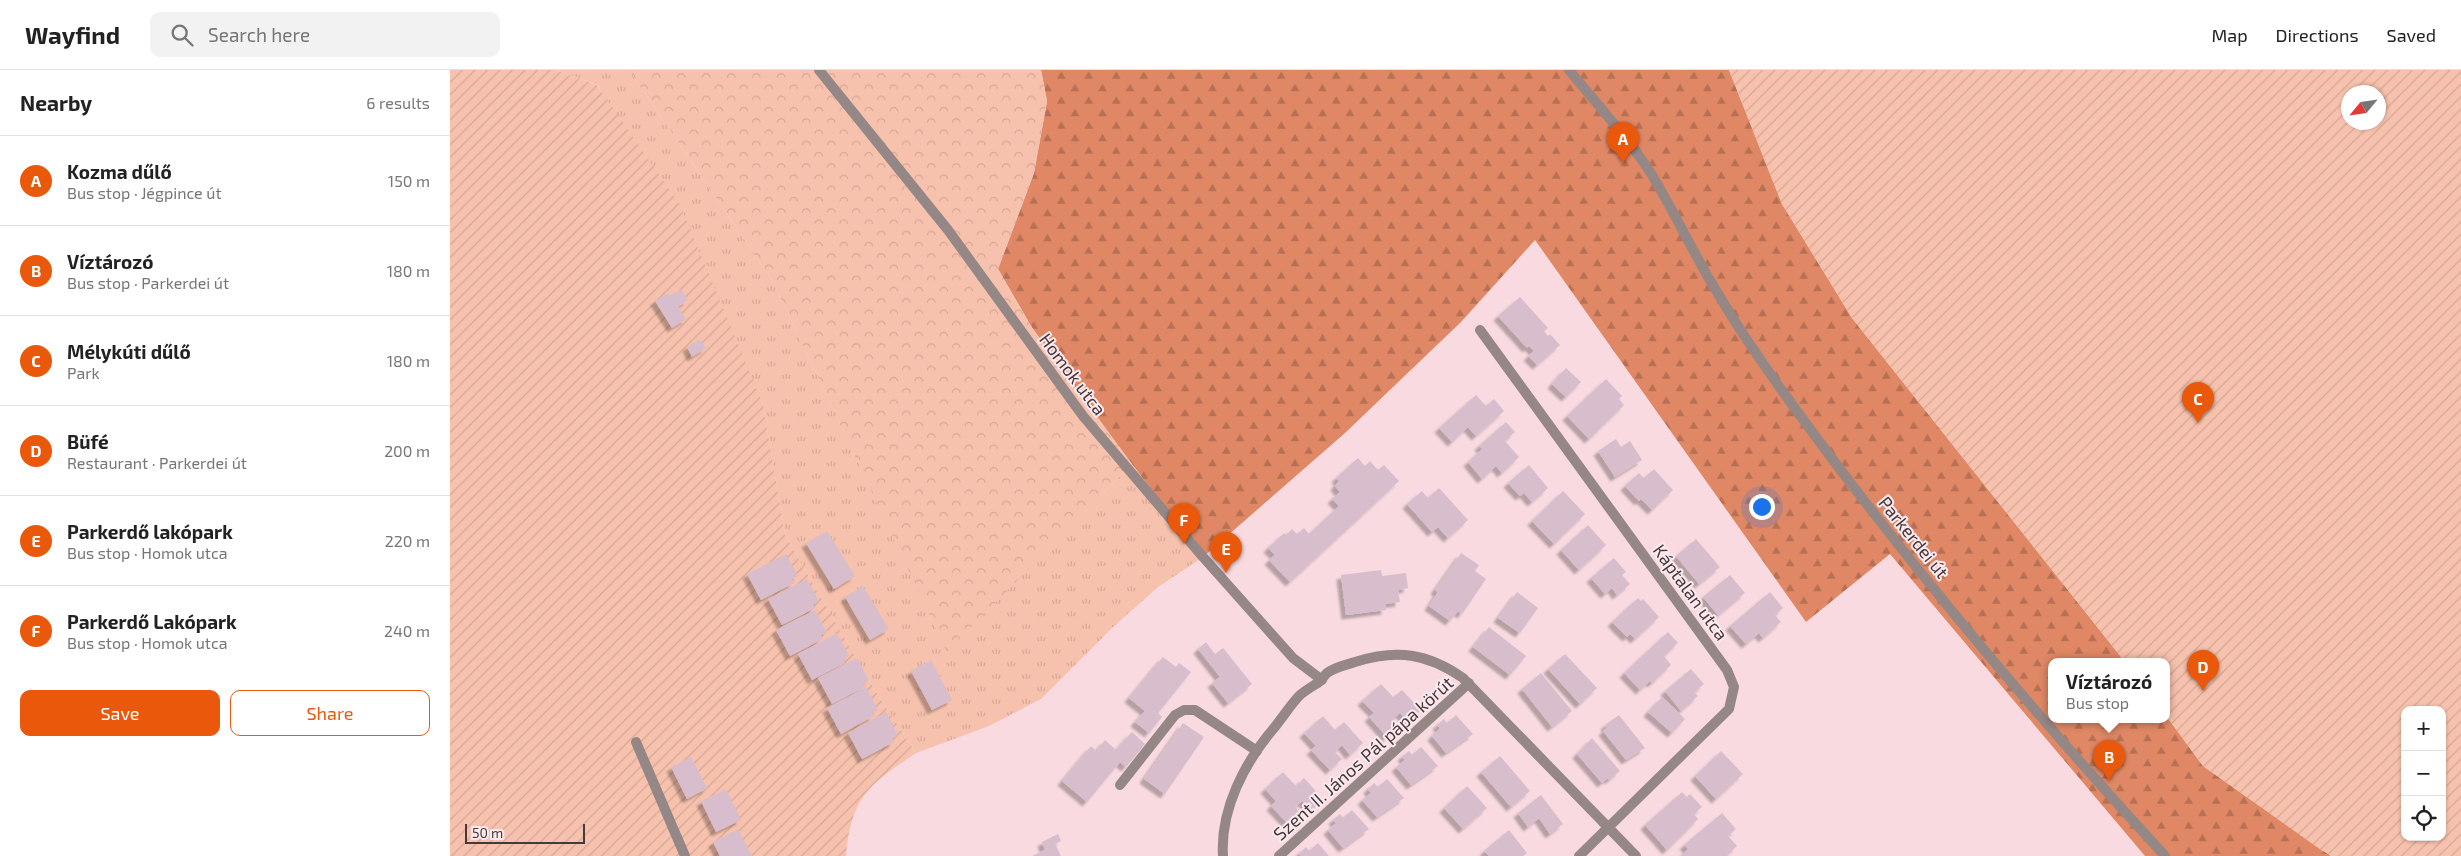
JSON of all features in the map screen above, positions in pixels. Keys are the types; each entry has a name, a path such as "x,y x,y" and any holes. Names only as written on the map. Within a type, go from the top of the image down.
{"street":[{"name":"Homok utca","path":"819,70 948,230 1083,416 1203,557 1293,658 1322,680"},
{"name":"Parkerdei út","path":"1569,70 1627,140 1674,212 1719,297 1785,394 1859,495 1969,630 2104,789 2165,856"},
{"name":"Káptalan utca","path":"1480,330 1727,670 1734,687 1729,709 1579,856"},
{"name":"Szent II. János Pál pápa körút","path":"1222,856 1227,819 1234,795 1248,764 1300,695 1322,680 1326,674 1341,666 1375,656 1397,654 1419,656 1444,664 1469,683 1636,856"},
{"name":"Szent II. János Pál pápa körút","path":"1279,856 1469,683"},
{"path":"1120,785 1175,714 1184,710 1194,710 1257,750"},
{"path":"636,742 685,856"}],"green space":[{"path":"450,70 555,70 597,85 680,205 763,404 785,535 876,692 916,753 875,783 858,805 849,836 846,856 450,856"},
{"path":"555,70 629,70 772,280 947,651 1132,464 1203,557 1158,587 1112,628 1041,699 989,726 916,753 876,692 785,535 763,404 598,85"},
{"path":"629,70 1041,70 1047,101 1034,173 998,269 1031,326 1132,464 947,652 772,280"},
{"path":"1041,70 1729,70 1782,204 1852,318 2122,658 2048,658 2048,723 2170,723 2170,721 2203,766 2331,856 2145,856 1890,554 1806,622 1535,240 1461,322 1345,433 1203,557 1077,392 1031,326 998,269 1034,173 1047,101"},
{"path":"1729,70 2461,70 2461,856 2332,856 2321,850 2203,766 2170,721 2170,658 2122,658 1852,318 1782,204"}],"building":[{"path":"681,289 688,300 678,307 686,319 672,328 655,301 668,293 670,296"},
{"path":"1520,297 1548,328 1544,331 1548,336 1550,334 1560,345 1537,365 1528,356 1534,351 1529,346 1527,348 1498,316"},
{"path":"700,339 706,348 692,357 687,347"},
{"path":"1566,368 1581,382 1566,397 1552,384"},
{"path":"1606,379 1622,396 1619,399 1624,405 1589,439 1567,416"},
{"path":"1476,395 1486,406 1494,399 1504,411 1476,436 1468,427 1452,442 1439,428"},
{"path":"1506,422 1515,432 1505,441 1519,457 1502,473 1496,466 1482,479 1468,462 1482,449 1479,446"},
{"path":"1616,439 1621,447 1630,441 1642,460 1615,477 1598,451"},
{"path":"1358,458 1365,466 1370,461 1378,470 1384,465 1399,481 1290,582 1269,560 1275,555 1268,548 1284,533 1286,535 1292,529 1297,534 1304,528 1309,534 1339,506 1332,499 1340,492 1335,486 1339,481 1336,478"},
{"path":"1529,465 1548,488 1532,502 1524,493 1520,496 1508,483"},
{"path":"1654,469 1673,490 1652,510 1641,499 1639,501 1625,486 1639,473 1644,478"},
{"path":"1439,488 1468,520 1448,538 1438,527 1432,532 1407,504 1422,491 1428,498"},
{"path":"1563,491 1585,514 1554,544 1532,521"},
{"path":"1588,525 1606,545 1579,570 1561,550"},
{"path":"827,531 855,576 834,589 806,543"},
{"path":"1696,539 1720,567 1699,584 1676,556"},
{"path":"1461,553 1479,565 1475,571 1486,579 1462,614 1458,611 1450,621 1429,606 1438,592 1435,590"},
{"path":"786,554 798,576 792,579 794,583 761,600 747,574"},
{"path":"1614,558 1626,572 1622,575 1630,584 1617,595 1612,588 1605,594 1591,578"},
{"path":"1381,570 1382,576 1406,573 1408,588 1398,590 1400,602 1385,604 1386,610 1346,615 1341,575"},
{"path":"1730,575 1745,593 1718,615 1703,597"},
{"path":"807,579 819,601 813,604 815,608 782,625 768,599"},
{"path":"863,586 889,629 870,640 845,597"},
{"path":"1517,592 1538,608 1520,633 1498,618"},
{"path":"1770,592 1783,608 1775,615 1781,622 1763,638 1759,633 1746,644 1730,626"},
{"path":"1638,598 1641,601 1643,599 1659,617 1635,639 1630,634 1627,637 1612,622"},
{"path":"815,610 827,632 821,635 823,639 790,656 776,630"},
{"path":"1489,627 1526,656 1510,675 1473,647"},
{"path":"1668,632 1678,643 1664,656 1671,665 1652,683 1650,681 1640,690 1624,673"},
{"path":"837,633 849,656 843,659 845,663 812,680 798,654"},
{"path":"1206,642 1215,654 1223,648 1252,684 1228,703 1212,683 1220,677 1198,649"},
{"path":"1565,654 1597,688 1580,704 1548,669"},
{"path":"1163,657 1176,667 1179,663 1191,672 1158,713 1162,717 1149,733 1135,722 1145,711 1129,698"},
{"path":"857,658 869,680 863,683 865,687 832,704 818,678"},
{"path":"931,660 952,700 932,710 911,671"},
{"path":"1691,669 1704,684 1694,692 1698,696 1681,711 1665,691"},
{"path":"1541,673 1572,711 1552,727 1522,689"},
{"path":"1381,684 1393,697 1402,690 1421,710 1408,722 1400,713 1393,719 1400,726 1387,737 1369,717 1374,713 1362,701"},
{"path":"866,687 878,710 872,713 874,716 841,734 827,708"},
{"path":"1662,697 1685,719 1672,733 1648,712"},
{"path":"886,712 898,735 893,738 894,742 862,759 848,733"},
{"path":"1456,715 1473,734 1446,753 1432,736 1440,728 1437,725 1444,719 1447,723"},
{"path":"1619,715 1645,748 1626,760 1603,731 1607,728 1605,725"},
{"path":"1323,716 1335,730 1344,722 1363,743 1350,755 1342,745 1335,752 1342,759 1330,770 1311,750 1316,746 1304,733"},
{"path":"1183,723 1204,737 1165,794 1144,779"},
{"path":"1132,732 1145,744 1126,767 1120,762 1087,802 1062,781 1091,746 1096,751 1105,740 1116,750"},
{"path":"1592,738 1620,771 1602,783 1577,754"},
{"path":"1421,747 1438,766 1411,785 1396,767 1405,760 1402,756 1409,751 1412,755"},
{"path":"1721,751 1743,774 1716,799 1695,776"},
{"path":"1500,756 1530,791 1511,807 1481,772"},
{"path":"691,757 707,788 687,799 671,767"},
{"path":"1283,772 1296,786 1304,778 1323,799 1310,810 1302,801 1295,807 1302,815 1290,826 1271,806 1276,801 1265,789"},
{"path":"1387,779 1404,798 1377,817 1362,800 1371,793 1368,789 1374,783 1378,787"},
{"path":"1467,786 1487,808 1463,829 1444,808"},
{"path":"726,789 741,820 716,832 701,801"},
{"path":"1682,792 1687,797 1690,794 1702,807 1694,814 1698,819 1667,850 1645,825"},
{"path":"1541,795 1563,824 1550,834 1539,818 1528,827 1518,813"},
{"path":"1352,810 1369,829 1343,848 1328,830 1336,823 1333,820 1340,814 1343,818"},
{"path":"1722,813 1736,829 1728,836 1737,846 1726,856 1681,856 1688,849 1684,845"},
{"path":"738,829 752,856 720,856 713,842"},
{"path":"1509,830 1527,853 1523,856 1489,856 1484,851"},
{"path":"1058,834 1061,841 1055,844 1061,856 1032,856 1045,850 1042,842"},
{"path":"1318,843 1329,856 1301,856 1299,853 1306,847 1309,851"}],"place":[{"name":"Kozma dűlő","path":"1623,163"},
{"name":"Mélykúti dűlő","path":"2198,423"},
{"name":"Parkerdő Lakópark","path":"1184,544"},
{"name":"Parkerdő lakópark","path":"1226,573"},
{"name":"Büfé","path":"2203,691"},
{"name":"Víztározó","path":"2109,781"}]}
